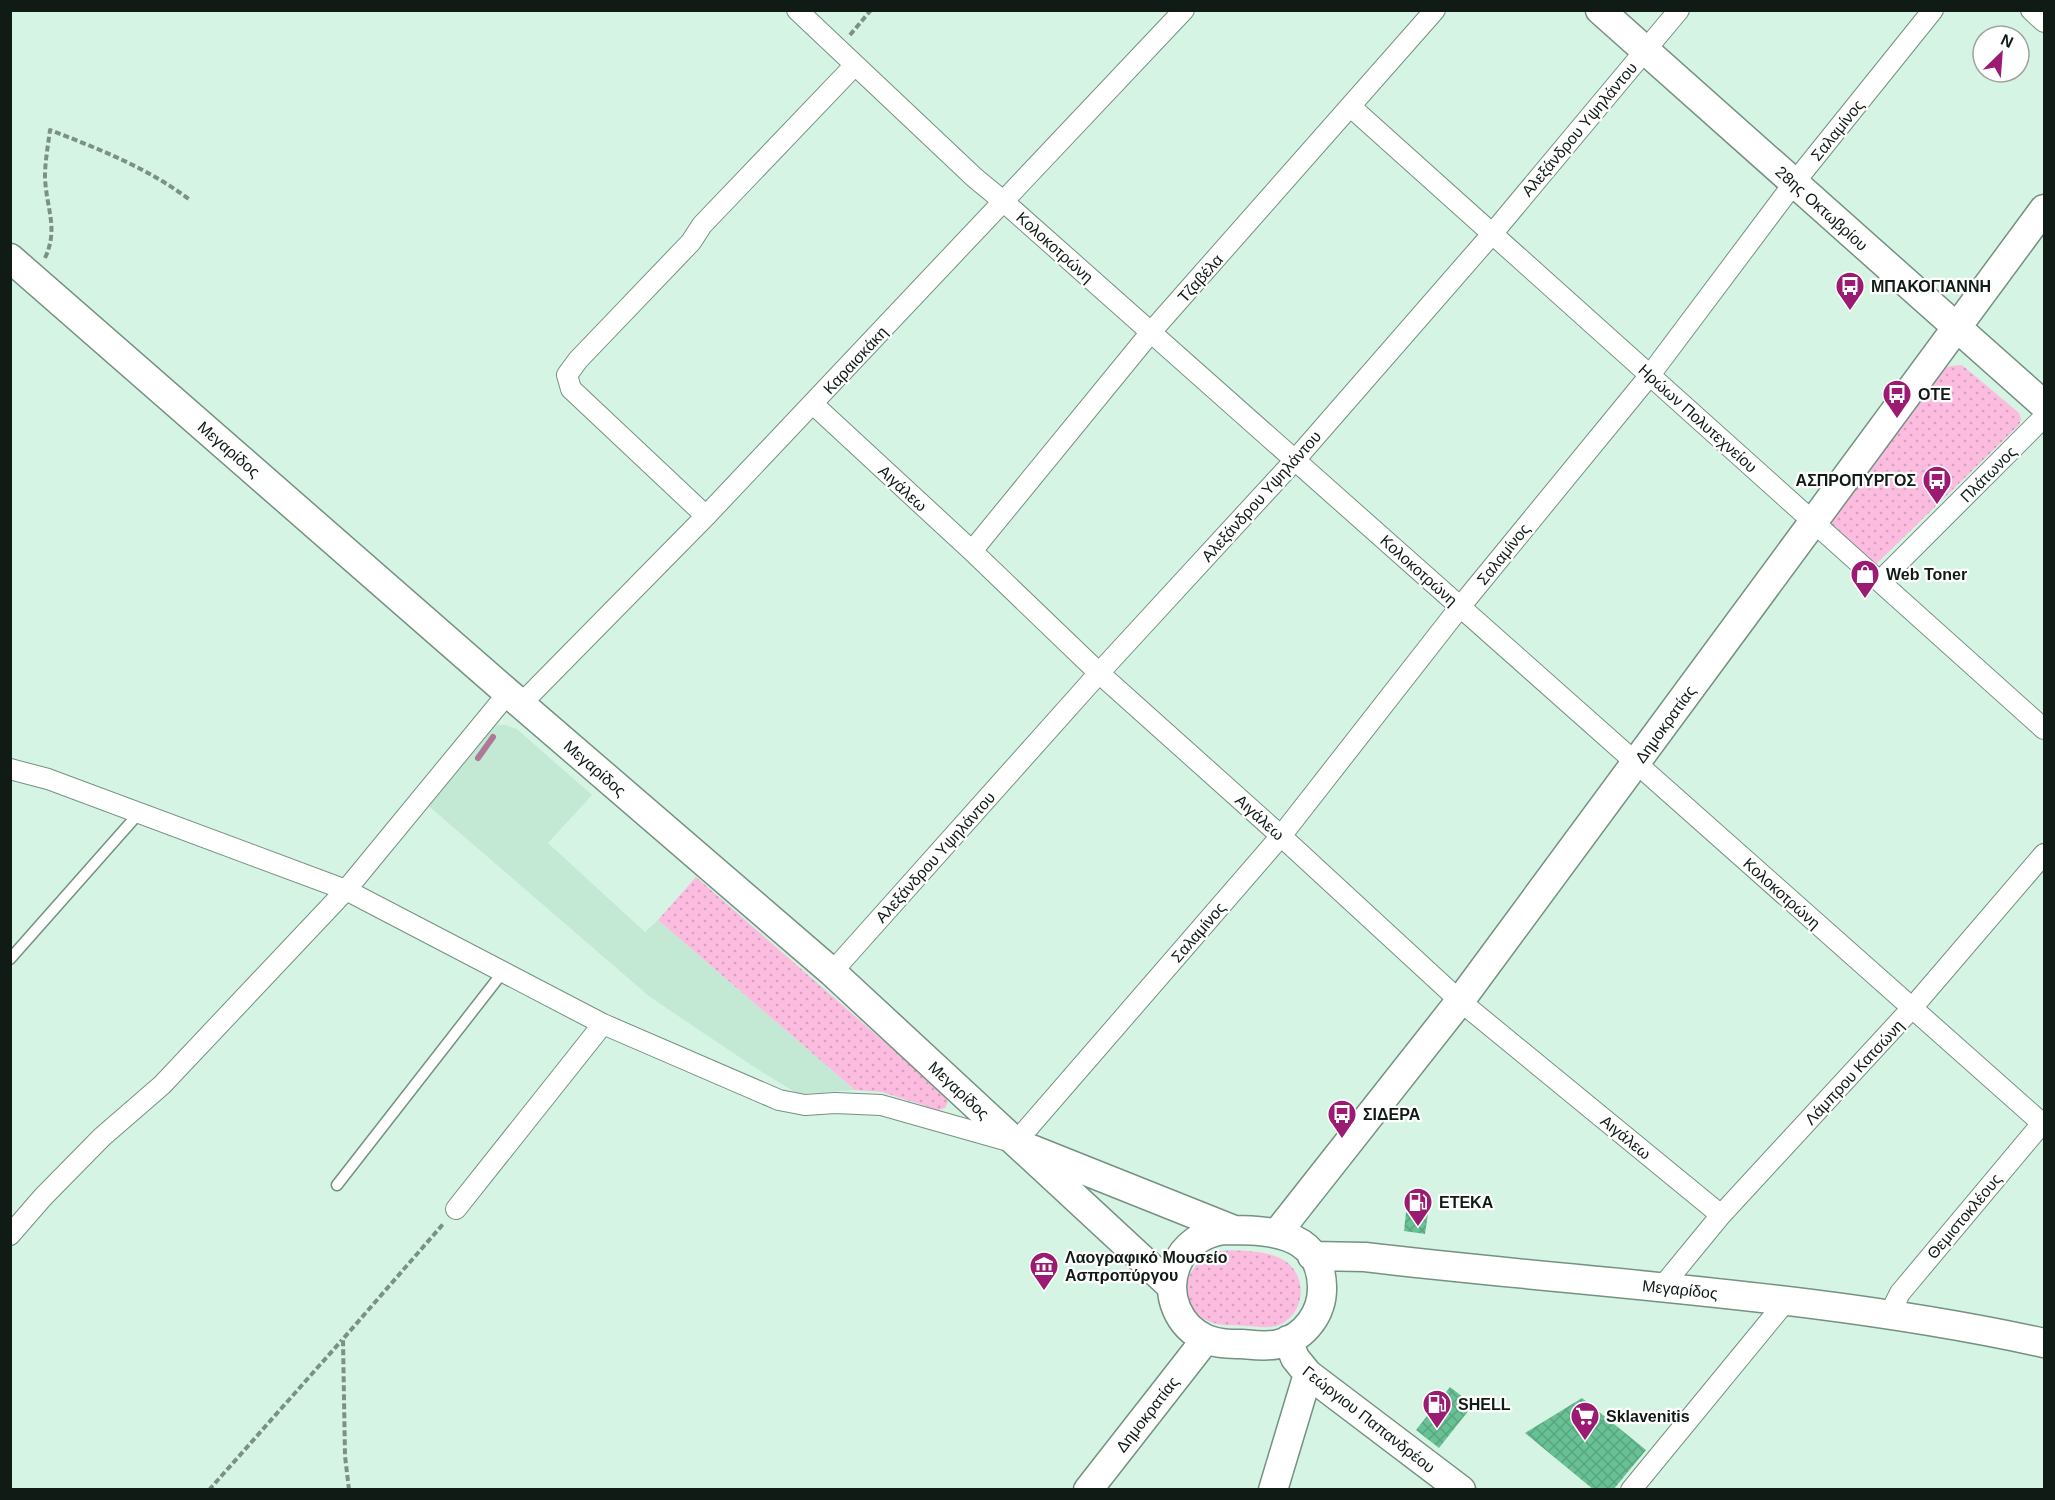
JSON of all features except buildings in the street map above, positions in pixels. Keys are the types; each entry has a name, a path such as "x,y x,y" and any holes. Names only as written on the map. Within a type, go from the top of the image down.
{"street":[{"name":"Κολοκοτρώνη","path":"797,10 975,178 2044,1123"},
{"name":"Καραισκάκη","path":"10,1235 43,1197 102,1137 162,1085 346,890 514,699 706,516 1184,10"},
{"name":"Τζαβέλα","path":"972,551 1151,332 1435,10"},
{"name":"28ης Οκτωβρίου","path":"1599,10 2044,405"},
{"name":"Αλεξάνδρου Υψηλάντου","path":"832,972 1099,673 1295,460 1492,234 1679,10"},
{"name":"Σαλαμίνος","path":"1016,1143 1281,836 1460,607 1650,375 1794,183 1933,10"},
{"path":"2031,10 2044,22"},
{"path":"706,516 571,389 567,375 578,360 691,242 702,225 855,65"},
{"name":"Ηρώων Πολυτεχνείου","path":"1351,107 2044,729"},
{"name":"Δημοκρατίας","path":"1278,1232 1460,1001 2044,209"},
{"name":"Μεγαρίδος","path":"10,258 514,699 832,972 1172,1287"},
{"name":"Αιγάλεω","path":"813,404 972,551 1099,673 1460,1001 1721,1215"},
{"name":"Πλάτωνος","path":"1880,581 2044,417"},
{"path":"10,769 48,779 140,812 346,890 603,1024 786,1101 805,1105 835,1103 881,1105 1016,1143 1234,1230"},
{"name":"Λάμπρου Κατσώνη","path":"1661,1288 1721,1215 1912,1008 2044,854"},
{"path":"456,1209 603,1024"},
{"name":"Θεμιστοκλέους","path":"1889,1315 1899,1293 2044,1123"},
{"path":"1224,1230 1278,1232 1296,1240 1312,1256 1321,1278 1319,1306 1310,1323 1297,1336 1279,1344 1261,1345 1225,1343 1206,1339 1187,1325 1175,1306 1172,1287 1176,1264 1187,1248 1206,1234 1224,1230"},
{"name":"Μεγαρίδος","path":"1312,1256 1365,1257 1787,1300 1965,1326 2044,1343"},
{"path":"1631,1490 1787,1300"},
{"name":"Δημοκρατίας","path":"1088,1490 1206,1339"},
{"name":"Γεώργιου Παπανδρέου","path":"1288,1340 1295,1358 1308,1374 1461,1490"},
{"path":"1273,1490 1308,1374"}],"lane":[{"path":"10,959 140,812"},
{"path":"337,1185 503,972"}],"path":[{"path":"838,50 872,10"},
{"path":"35,280 52,237 53,225 45,174 50,130 141,168 190,200"},
{"path":"209,1490 456,1209"},
{"path":"343,1339 345,1456 350,1490"}],"shaded area":[{"path":"1962,365 2019,413 2021,419 2019,425 1868,572 1815,526 1935,372 1950,366"},
{"path":"497,725 517,729 592,795 548,843 645,932 658,920 855,1090 798,1094 754,1067 650,997 424,802 435,796"},
{"path":"696,877 944,1094 948,1102 945,1108 938,1110 882,1092 855,1090 658,920"},
{"path":"1216,1251 1266,1253 1289,1264 1299,1281 1301,1291 1300,1301 1290,1318 1277,1326 1269,1327 1226,1325 1209,1322 1194,1311 1187,1292 1191,1272 1206,1256"}],"waterway":[{"path":"478,758 493,737"}],"place":[{"name":"ΜΠΑΚΟΓΙΑΝΝΗ","path":"1850,312"},
{"name":"ΟΤΕ","path":"1897,420"},
{"name":"ΑΣΠΡΟΠΥΡΓΟΣ","path":"1937,506"},
{"name":"Web Toner","path":"1865,600"},
{"name":"ΣΙΔΕΡΑ","path":"1342,1140"},
{"name":"ΕΤΕΚΑ","path":"1418,1228"},
{"name":"Λαογραφικό Μουσείο Ασπροπύργου","path":"1044,1292"},
{"name":"SHELL","path":"1437,1430"},
{"name":"Sklavenitis","path":"1585,1442"}]}
